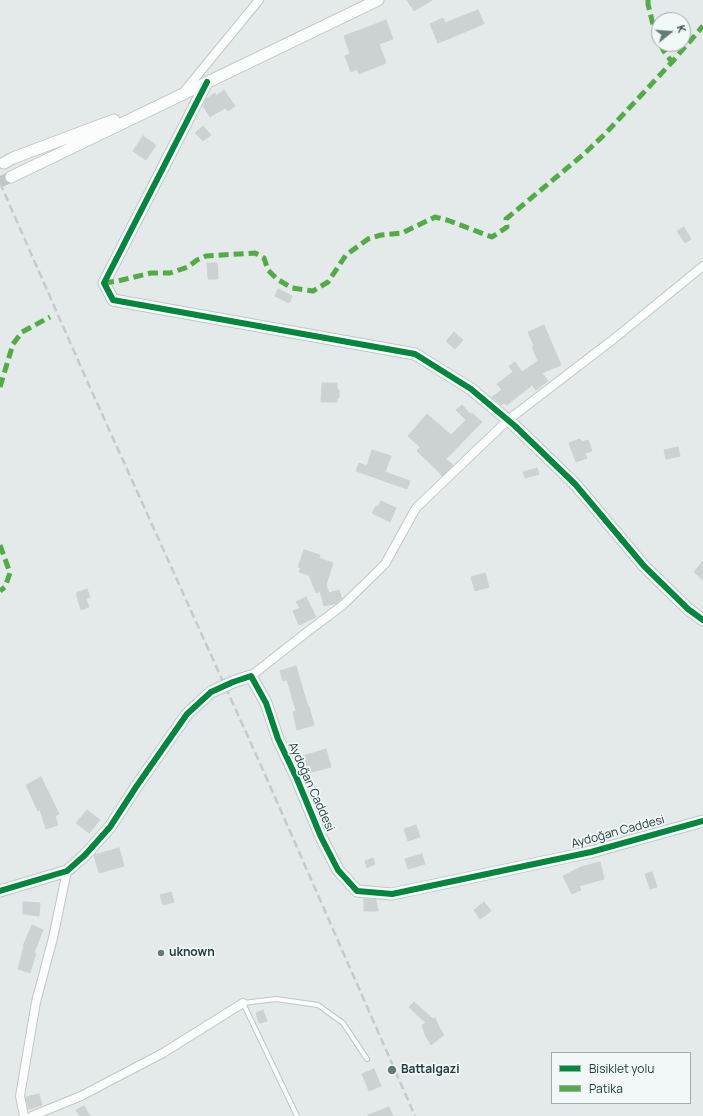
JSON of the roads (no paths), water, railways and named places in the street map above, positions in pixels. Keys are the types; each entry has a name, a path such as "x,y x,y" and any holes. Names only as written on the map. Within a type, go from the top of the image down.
{"street":[{"path":"4,163 12,158 180,96 259,0"},
{"path":"11,177 378,0"},
{"path":"207,82 104,283 113,300 415,354 471,388 508,420 575,484 644,566 688,609 703,620"},
{"path":"0,891 67,871 85,855 110,828 136,787 187,714 211,692 251,676 343,606 385,564 416,508 508,420 615,338 703,266"},
{"name":"Aydoğan Caddesi","path":"251,676 266,703 278,739 297,779 321,837 338,870 357,891 392,894 591,852 703,821"},
{"path":"24,1116 20,1096 35,1010 67,871"},
{"path":"32,1116 43,1114 81,1096 163,1053 243,1003"}],"lane":[{"path":"297,1116 243,1003 276,999 318,1005 343,1023 367,1059"}],"tunnel":[{"path":"0,182 11,177"}],"railway":[{"path":"0,183 88,383 263,770 415,1116"}],"place":[{"name":"uknown","path":"161,953"},
{"name":"Battalgazi","path":"392,1070"}]}
